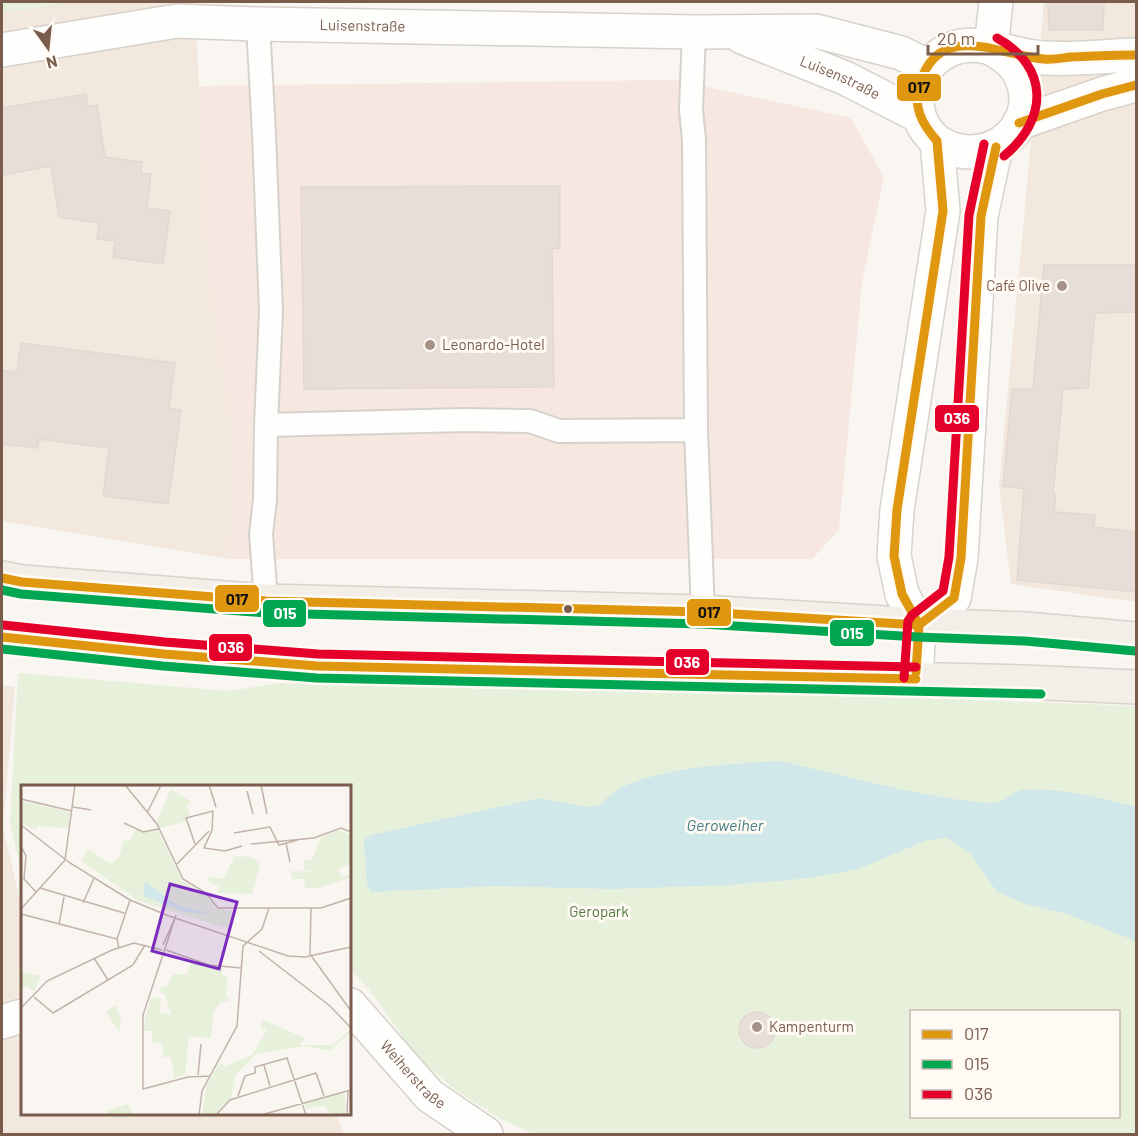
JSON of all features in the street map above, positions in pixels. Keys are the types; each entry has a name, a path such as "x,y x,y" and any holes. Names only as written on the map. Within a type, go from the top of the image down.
{"main road":[{"path":"2,578 22,582 266,601 703,612 1026,629 1137,639"},
{"path":"2,637 164,654 317,666 1024,681 1137,687"}],"street":[{"path":"991,48 996,2"},
{"name":"Luisenstraße","path":"2,50 177,21 694,32 816,31 901,53 927,66"},
{"name":"Luisenstraße","path":"726,31 845,78 928,128"},
{"path":"916,679 919,625 902,594 894,556 897,510 943,211 928,128 916,98 919,81 927,66 940,54 956,46 973,44 1044,58 1137,55"},
{"path":"928,128 950,149 966,153 981,152 996,147 1009,138 1020,123 1025,106 1025,88 1018,71 1006,57 991,48"},
{"path":"1020,123 1102,94 1137,85"},
{"path":"919,625 954,598 961,558 981,216 996,147"},
{"name":"Weiherstraße","path":"351,1006 430,1096 486,1134"},
{"path":"2,1022 21,1016"}],"lane":[{"path":"258,24 271,311 266,425 266,500 261,534 266,601"},
{"path":"694,32 691,110 694,140 696,430 703,612"},
{"path":"266,425 530,421 559,430 696,430"}],"shaded area":[{"path":"2,2 195,2 208,272 233,431 230,559 2,521"},
{"path":"1044,2 1136,2 1136,602 1011,584 999,486"},
{"path":"675,80 851,118 884,177 862,282 839,530 812,559 230,559 233,431 208,272 199,86"},
{"path":"2,685 15,687 3,827 21,906 21,1115 337,1115 343,1134 2,1134"}],"green space":[{"path":"2,2 72,2 2,13"},
{"name":"Geropark","path":"18,673 229,691 294,683 836,695 1136,706 1136,1134 534,1134 501,1119 454,1089 415,1055 373,994 351,969 351,785 21,785 21,871 10,824"}],"water":[{"name":"Geroweiher","path":"779,761 907,791 960,800 993,803 1023,790 1051,790 1136,806 1136,941 1067,914 1028,905 997,892 971,854 947,838 927,840 858,869 790,880 728,885 613,889 495,886 371,892 367,885 364,843 371,835 540,798 585,807 598,806 627,785 650,777 704,767"}],"building":[{"path":"1048,2 1104,2 1103,30 1049,30"},
{"path":"86,94 88,107 97,105 105,157 142,162 141,173 151,174 147,208 170,211 163,264 113,257 115,241 97,239 99,223 59,217 51,166 2,175 2,108"},
{"path":"560,186 560,248 552,249 554,387 304,389 301,187"},
{"path":"1044,265 1137,265 1137,312 1095,313 1088,388 1063,389 1053,493 1056,494 1054,512 1095,515 1094,527 1137,532 1137,592 1017,580 1024,489 1003,486 1012,389 1033,389"},
{"path":"21,343 175,363 169,408 181,410 168,504 103,496 109,448 39,439 38,448 2,444 2,370 17,372"},
{"name":"Kampenturm","path":"757,1012 770,1017 775,1030 770,1043 757,1048 744,1043 739,1030 744,1017"}],"transit line":[{"name":"036","path":"997,38 1014,50 1027,64 1034,79 1037,94 1035,110 1029,126 1019,142 1004,156"},
{"name":"017","path":"937,141 923,121 917,99 920,83 929,63 942,52 957,46 973,46 1047,59 1136,55"},
{"name":"017","path":"1019,123 1102,94 1136,85"},
{"name":"017","path":"916,672 919,625 902,594 894,556 897,510 943,211 937,141"},
{"name":"036","path":"904,678 908,621 912,615 943,591 949,557 969,215 984,144"},
{"name":"017","path":"2,578 22,582 266,601 703,612 919,625 954,598 961,558 981,216 996,147"},
{"name":"015","path":"2,590 21,594 266,613 702,624 1025,641 1135,651"},
{"name":"036","path":"3,625 165,642 318,654 916,667"},
{"name":"017","path":"2,637 164,654 317,666 916,679"},
{"name":"015","path":"2,649 163,666 317,678 1041,694"}],"place":[{"name":"Café Olive","path":"1062,286"},
{"name":"Leonardo-Hotel","path":"430,345"},
{"name":"Kampenturm","path":"757,1027"}]}
